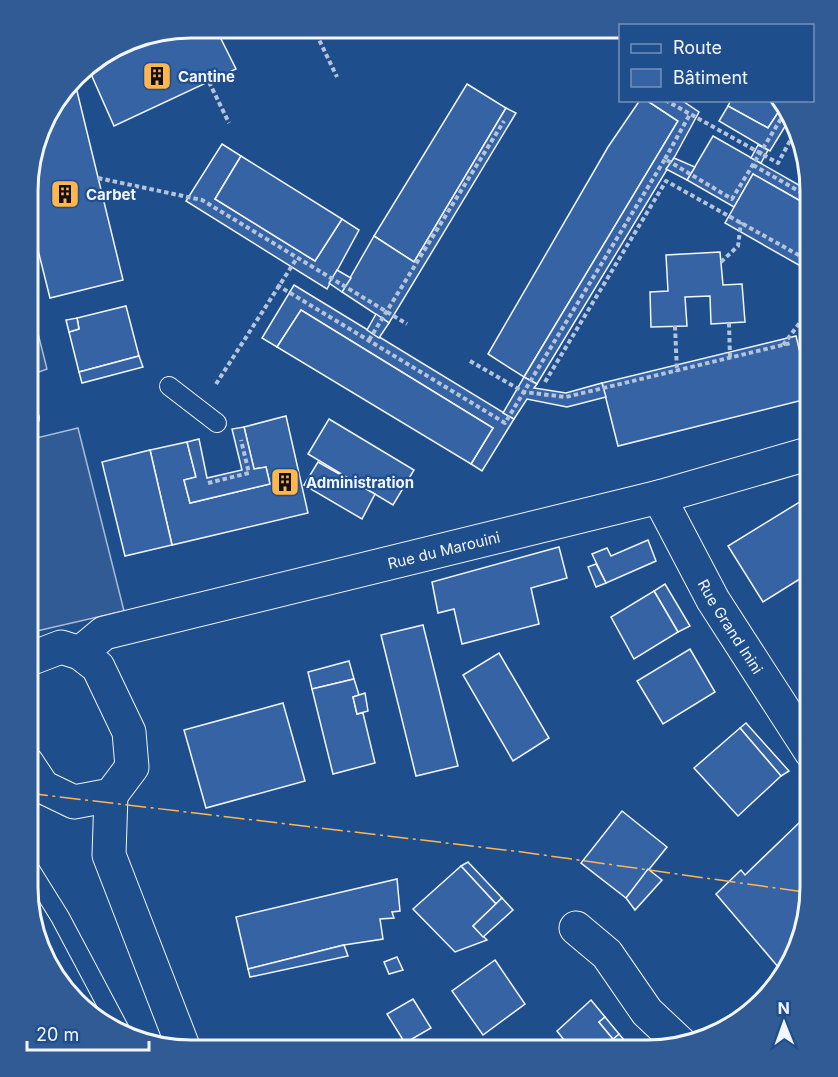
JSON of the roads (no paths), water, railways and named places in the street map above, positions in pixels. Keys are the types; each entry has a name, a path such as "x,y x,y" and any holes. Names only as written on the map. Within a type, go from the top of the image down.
{"street":[{"name":"Rue du Marouini","path":"80,653 104,633 658,497 800,456"},
{"name":"Rue Grand Inini","path":"658,497 713,600 800,735"},
{"path":"38,656 61,648 80,653 98,667 129,732 132,767 111,795 109,855 180,1039"},
{"path":"38,780 43,787 74,802 111,795"},
{"path":"576,928 607,954 647,1012 674,1037"}],"lane":[{"path":"169,386 216,423"},
{"path":"38,882 60,917 114,1019"}],"place":[{"name":"Cantine","path":"157,76"},
{"name":"Carbet","path":"65,194"},
{"name":"Administration","path":"285,482"}]}
